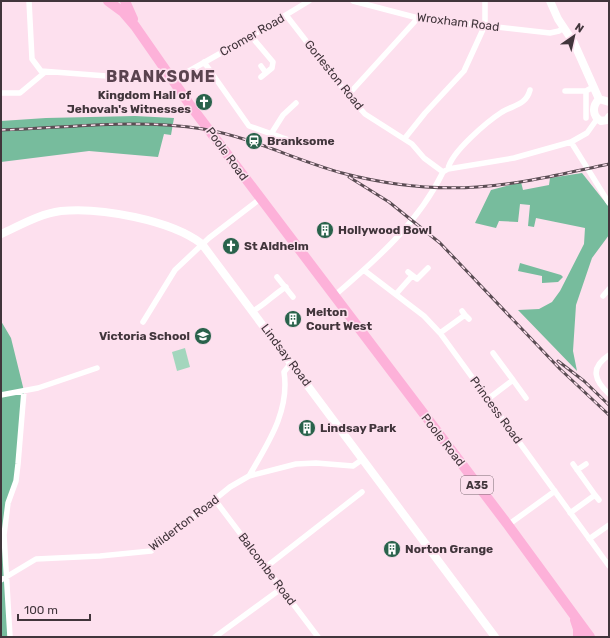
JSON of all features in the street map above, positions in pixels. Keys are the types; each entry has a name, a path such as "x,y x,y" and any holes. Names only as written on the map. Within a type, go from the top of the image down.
{"highway":[{"name":"Poole Road","path":"108,1 123,12 135,26 260,199 508,525 590,637"},
{"name":"Poole Road","path":"125,1 135,26"},
{"name":"Poole Road","path":"572,613 578,626 578,637"}],"street":[{"path":"29,1 32,58 38,69 44,73 146,79 164,67"},
{"name":"Cromer Road","path":"174,80 309,1"},
{"name":"Wroxham Road","path":"354,1 418,18 554,33 563,28"},
{"path":"405,138 425,113 464,71 485,25 485,1"},
{"path":"550,1 554,13 574,43 590,89 599,99 609,102"},
{"name":"Gorleston Road","path":"286,15 348,95 365,114 405,138 428,161 446,170"},
{"path":"348,95 418,18"},
{"path":"251,36 273,62 272,68 261,77"},
{"path":"204,62 248,126 289,140"},
{"path":"261,66 266,73"},
{"path":"1,93 20,93 44,73"},
{"path":"565,91 590,89"},
{"path":"586,118 590,89"},
{"path":"329,289 349,283 365,271 424,205 460,150 477,131 504,111 525,101 530,90"},
{"path":"597,119 594,111 595,103 599,99"},
{"path":"271,134 283,115 296,103"},
{"path":"597,119 601,121 608,120"},
{"path":"446,170 514,158 571,142 587,133 597,119"},
{"path":"571,142 609,203"},
{"path":"143,322 171,275 202,244 260,199"},
{"name":"Lindsay Road","path":"1,234 32,218 54,213 93,211 128,216 176,229 202,244 495,637"},
{"path":"396,294 410,274 417,279 428,268"},
{"name":"Princess Road","path":"365,271 424,316 440,333 609,566"},
{"path":"277,277 293,296"},
{"path":"253,311 267,303 272,296 286,286"},
{"path":"602,296 609,289"},
{"path":"440,333 465,315"},
{"path":"493,353 526,398"},
{"path":"609,355 597,369 596,378 599,385 609,394"},
{"path":"249,476 277,424 286,388 284,372 291,363"},
{"path":"1,395 24,391 97,368"},
{"path":"488,399 513,380"},
{"path":"10,637 3,578 4,535 8,503 16,480 24,391"},
{"name":"Wilderton Road","path":"3,578 36,559 94,557 151,551 216,500 230,487 249,476 296,464 316,463 353,466 363,459"},
{"path":"573,464 599,500"},
{"path":"577,470 586,464"},
{"path":"508,525 555,491"},
{"path":"266,567 362,492"},
{"path":"570,513 595,495"},
{"name":"Balcombe Road","path":"216,500 318,637"},
{"path":"589,539 609,525"},
{"path":"215,637 282,588"}],"green space":[{"path":"135,116 174,118 171,135 164,134 158,157 89,151 1,162 1,121 46,118"},
{"path":"582,173 609,207 609,235 592,258 576,305 573,351 577,371 518,310 539,309 552,302 560,291 584,244 585,228 536,218 534,227 528,226 530,205 520,204 518,222 499,221 496,228 475,223 491,190 521,182 523,190 549,185 550,178"},
{"path":"520,263 561,275 563,277 558,282 542,283 542,276 518,271"},
{"path":"1,321 11,338 24,391 18,464 4,535 10,637 1,637"},
{"path":"185,348 190,367 177,371 172,352"}],"railway":[{"path":"1,130 127,124 152,124 203,129 238,137 325,168 358,177 392,183 443,188 494,186 544,178 609,164"},
{"path":"349,177 389,202 440,243 560,369 609,415"},
{"path":"558,361 584,381 609,405"}],"place":[{"name":"Kingdom Hall of Jehovah's Witnesses","path":"204,102"},
{"name":"Branksome","path":"254,141"},
{"name":"Hollywood Bowl","path":"325,230"},
{"name":"St Aldhelm","path":"231,246"},
{"name":"Melton Court West","path":"293,319"},
{"name":"Victoria School","path":"203,336"},
{"name":"Lindsay Park","path":"307,428"},
{"name":"Norton Grange","path":"392,549"}],"district":[{"name":"BRANKSOME","path":"161,76"}]}
